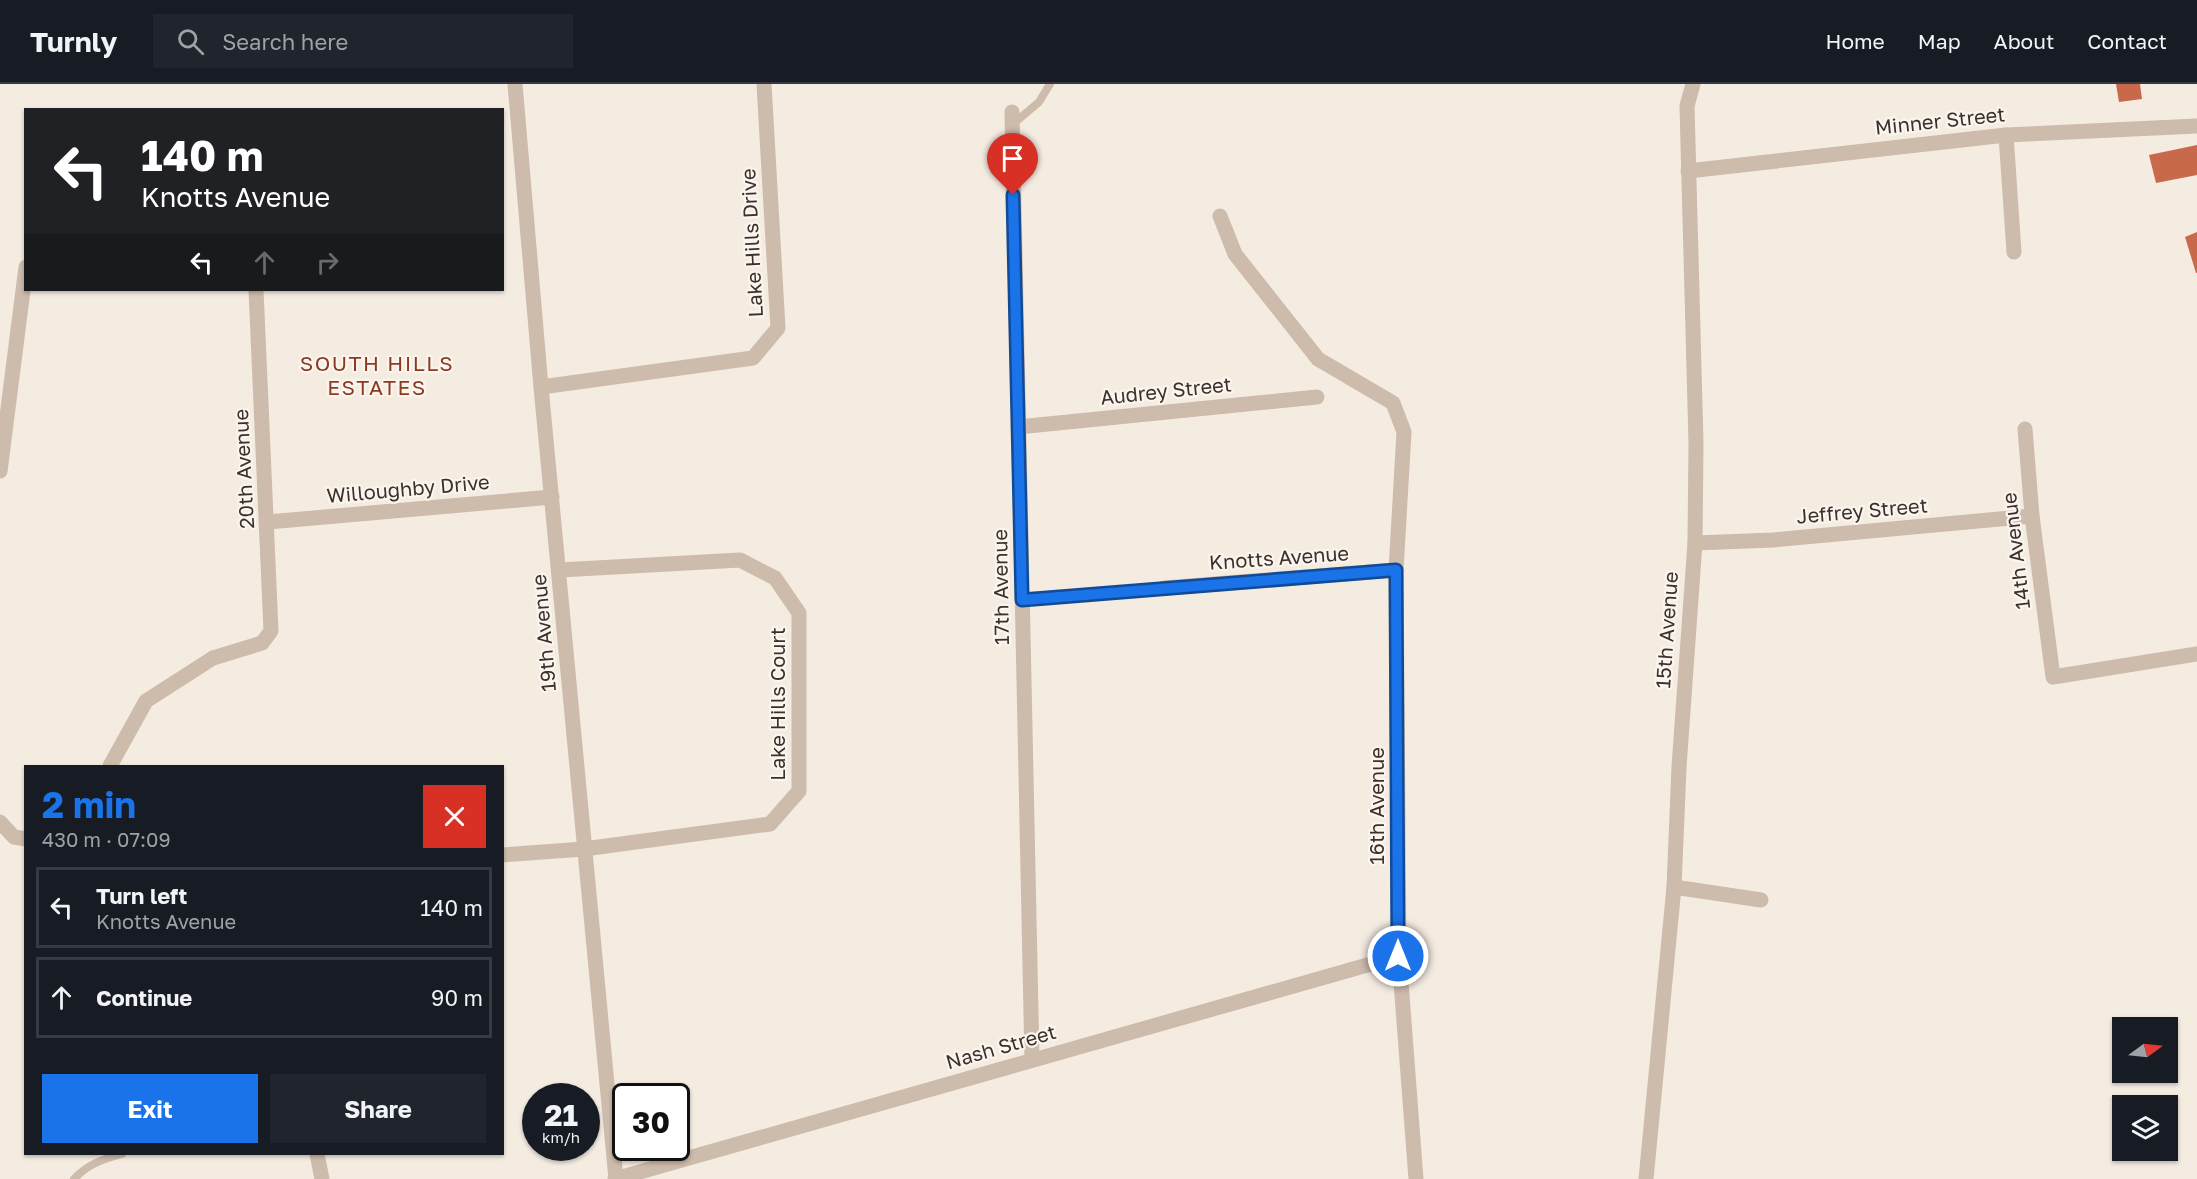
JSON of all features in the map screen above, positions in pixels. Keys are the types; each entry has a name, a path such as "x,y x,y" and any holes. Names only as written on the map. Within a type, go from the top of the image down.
{"street":[{"name":"19th Avenue","path":"515,84 541,387 616,1179"},
{"name":"Lake Hills Drive","path":"541,387 753,357 777,328 764,84"},
{"name":"15th Avenue","path":"1646,1179 1674,887 1678,767 1695,543 1696,443 1687,106 1693,84"},
{"name":"17th Avenue","path":"1012,119 1032,1060"},
{"name":"Minner Street","path":"1688,171 2006,135 2197,126"},
{"path":"504,137 518,135"},
{"path":"2006,135 2014,252"},
{"name":"16th Avenue","path":"1220,216 1234,254 1318,359 1393,403 1404,432 1396,570 1398,956 1416,1179"},
{"path":"0,471 24,283"},
{"name":"20th Avenue","path":"111,765 146,701 213,658 262,643 272,631 256,291"},
{"name":"Audrey Street","path":"1018,426 1317,397"},
{"name":"14th Avenue","path":"2025,429 2032,516 2053,677 2197,654"},
{"name":"Willoughby Drive","path":"268,522 552,497"},
{"name":"Jeffrey Street","path":"1695,543 1773,540 2032,516"},
{"name":"Lake Hills Court","path":"504,855 584,849 770,824 799,791 799,613 776,578 740,560 560,570"},
{"name":"Knotts Avenue","path":"1164,588 1396,570"},
{"path":"0,822 14,837 24,839"},
{"path":"1674,887 1761,900"},
{"name":"Nash Street","path":"616,1179 1398,956"},
{"path":"317,1155 322,1179"}],"lane":[{"path":"1012,119 1039,102 1050,84"},
{"path":"1022,600 1164,588"},
{"path":"74,1179 84,1168 99,1160 118,1155"}],"building":[{"path":"2116,84 2140,84 2142,99 2119,102"},
{"path":"2197,145 2197,175 2156,183 2149,155"},
{"path":"2197,232 2197,273 2196,273 2185,237"}],"district":[{"name":"SOUTH HILLS ESTATES","path":"377,376"}],"route":[{"path":"1013,195 1022,600 1396,570 1398,956"}]}
